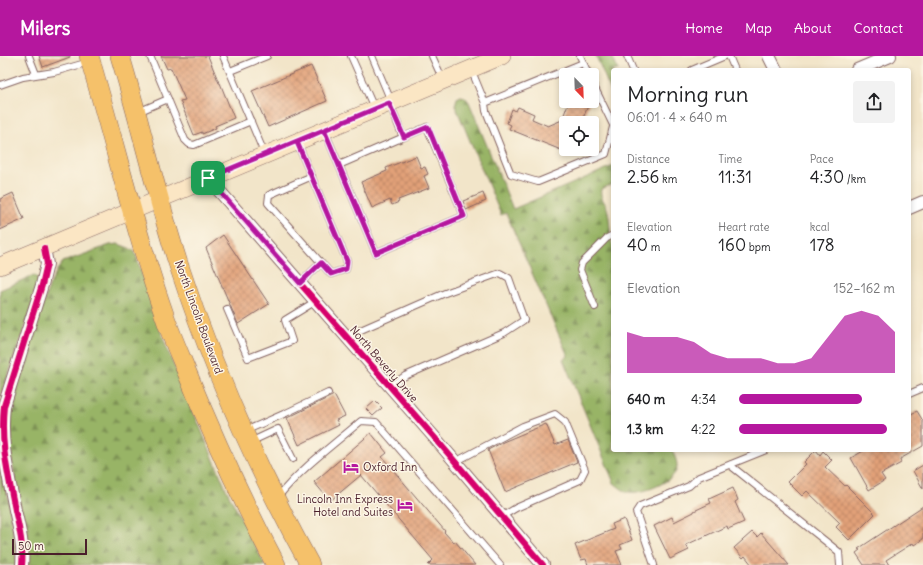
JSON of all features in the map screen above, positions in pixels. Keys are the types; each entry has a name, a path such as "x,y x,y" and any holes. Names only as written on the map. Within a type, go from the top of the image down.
{"main road":[{"name":"North Lincoln Boulevard","path":"120,56 159,200 194,309 246,437 275,500 310,565"},
{"path":"0,266 443,81 479,63 502,56"},
{"path":"90,59 132,211 165,317 201,408 238,490 276,565"}],"street":[{"path":"770,56 775,68"},
{"path":"862,68 890,56"},
{"name":"North Beverly Drive","path":"208,178 347,336 543,565"},
{"path":"911,207 923,202"},
{"path":"22,565 21,538 4,449 2,425 4,406 46,271 47,264 44,248"}],"lane":[{"path":"29,56 36,74"},
{"path":"150,56 185,140 189,144 194,145 251,121"},
{"path":"224,56 265,155"},
{"path":"230,71 267,56"},
{"path":"350,56 385,105 404,137"},
{"path":"372,56 385,105"},
{"path":"432,56 443,81"},
{"path":"580,56 585,68"},
{"path":"627,56 632,68"},
{"path":"697,68 725,56"},
{"path":"729,56 734,68"},
{"path":"0,85 36,74 54,72 90,59"},
{"path":"479,63 486,111 511,174 538,182 606,154 611,134"},
{"path":"485,103 583,63"},
{"path":"599,97 611,122"},
{"path":"135,113 168,99"},
{"path":"324,130 376,253 464,216 428,127 339,165"},
{"path":"297,142 312,176 347,261 346,269 331,274 268,203 269,195 312,176"},
{"path":"595,307 580,270 582,263 607,238 611,236"},
{"path":"300,283 321,263"},
{"path":"347,336 445,293 500,273 509,278 524,320 504,333 404,376 390,386"},
{"path":"227,309 248,358 292,341 285,320 316,301"},
{"path":"911,393 923,388"},
{"path":"246,437 286,413 328,393"},
{"path":"454,462 523,426 555,414 564,422 585,470 580,480 516,508 502,517"},
{"path":"275,500 305,468 361,422 376,422 500,565"},
{"path":"246,437 278,429 293,459"},
{"path":"654,565 636,512 640,506 689,486 699,477 761,452"},
{"path":"730,464 839,552 840,565"}],"green space":[{"path":"596,56 612,56 617,68 611,68 611,91"},
{"path":"461,96 465,97 469,102 513,209 611,167 611,185 601,189 601,192 609,215 611,240 611,452 673,452 676,460 676,471 662,484 640,492 628,492 624,491 614,483 563,359 568,356 506,213 501,215 455,105 457,98"},
{"path":"118,244 135,252 158,324 172,361 227,491 265,565 27,565 24,533 8,437 9,411 13,396 34,328 57,270 63,262 110,245"},
{"path":"34,275 41,280 0,399 0,290"},
{"path":"0,460 10,507 17,565 0,565"}],"building":[{"path":"39,56 70,56 70,57 43,67"},
{"path":"161,56 208,56 234,118 215,126 216,128 202,134 202,132 194,135 180,101 185,100 171,68 167,69"},
{"path":"311,66 327,101 268,127 252,91"},
{"path":"518,107 534,114 532,119 548,126 559,121 559,149 509,129 511,125 507,123 512,109 516,111"},
{"path":"566,108 587,108 584,116 563,116"},
{"path":"416,156 421,168 425,167 428,174 424,176 429,188 398,200 399,202 392,205 390,200 372,208 361,182 387,171 386,168"},
{"path":"13,193 24,219 0,230 0,199"},
{"path":"483,193 486,201 466,210 463,201"},
{"path":"223,235 269,304 238,324 206,248"},
{"path":"334,395 345,416 336,420 339,425 299,445 287,418"},
{"path":"375,401 382,408 373,416 366,409"},
{"path":"917,411 923,421 923,446 900,459 901,463 881,474 885,480 869,490 851,458 862,452 911,452 911,414"},
{"path":"546,424 555,445 568,440 577,462 505,492 488,450"},
{"name":"Lincoln Inn Express Hotel and Suites","path":"371,433 387,453 382,457 445,531 444,532 454,543 455,541 475,565 428,565 433,560 361,475 330,501 314,482"},
{"path":"814,452 818,452 820,455 824,452 832,460 825,467 845,486 846,485 875,514 849,540 836,527 840,523 807,491 802,496 788,482 806,464 804,462"},
{"path":"923,465 923,489 913,471"},
{"path":"733,488 738,500 735,502 744,522 728,529 727,526 686,545 689,550 670,559 654,526 672,517 674,522 711,503 709,499"},
{"path":"923,506 923,539 914,545 913,543 886,560 889,565 864,565 856,553 860,550 858,549"},
{"path":"624,519 632,540 620,545 622,549 616,551 622,565 588,565 586,559 581,560 575,545 614,529 612,524"},
{"path":"752,532 757,537 761,533 789,565 752,565 745,556 743,558 734,548"}],"cycle path":[{"path":"208,178 435,438 543,565"},
{"path":"22,565 21,537 5,458 3,420 4,406 42,285 47,264 44,248"}],"place":[{"name":"Oxford Inn","path":"351,467"},
{"name":"Lincoln Inn Express Hotel and Suites","path":"405,505"}],"route":[{"path":"389,103 404,137 428,127 464,216 376,253 324,130 297,142 347,261 346,269 331,274 321,263 300,283 208,178 389,103"}]}
